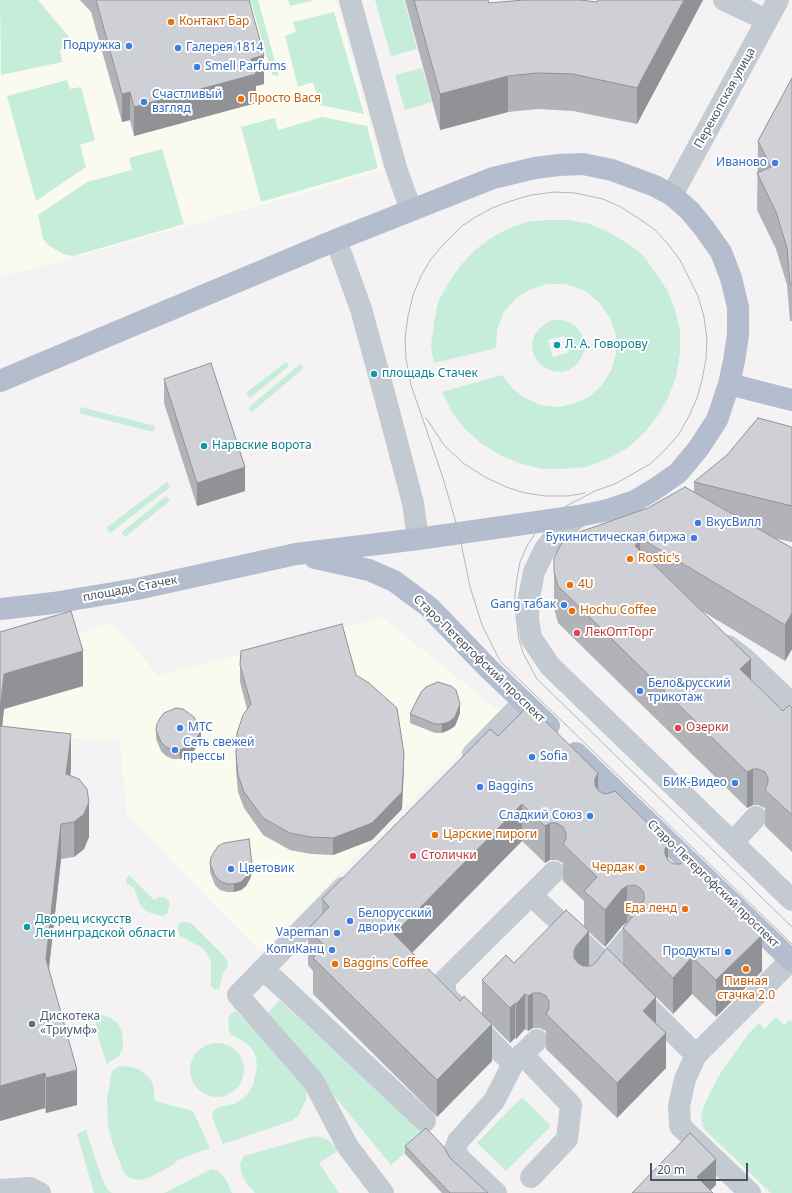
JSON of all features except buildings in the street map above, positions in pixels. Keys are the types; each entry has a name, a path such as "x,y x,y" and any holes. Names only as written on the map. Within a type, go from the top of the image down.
{"main road":[{"path":"0,381 336,240 493,178 559,165 583,164 612,170 655,186 672,195 690,211 721,252 731,278 738,307 738,335 729,384 792,400"},
{"name":"площадь Стачек","path":"3,607 137,589 296,554 418,539 580,516 608,510 635,501 678,473 698,449 717,420 729,384"},
{"name":"Старо-Петергофский проспект","path":"296,554 369,570 394,581 429,607 489,668 625,799 691,874 791,961"}],"street":[{"path":"350,0 396,168 411,210"},
{"path":"724,0 767,20"},
{"name":"Перекопская улица","path":"672,195 778,0"},
{"path":"336,240 360,309 384,393 413,503 418,539"},
{"path":"580,516 556,535 545,549 534,572 529,597 528,619 531,638 550,666 792,900"},
{"path":"714,636 744,658 792,704"},
{"path":"460,767 524,702"},
{"path":"610,815 625,799"},
{"path":"733,842 756,818"},
{"path":"531,1177 567,1139 571,1104 524,1052 445,995 446,980 554,872"},
{"path":"355,875 238,995 314,1082 348,1147 383,1193"},
{"path":"531,895 606,965 696,1055"},
{"path":"586,989 632,934"},
{"path":"750,1193 680,1126 679,1106 685,1079 696,1055 791,961"},
{"path":"262,970 274,978 425,1121"},
{"path":"496,1193 459,1158 455,1150 458,1141 494,1101 524,1052"},
{"path":"0,1190 30,1188 40,1193"}],"shaded area":[{"path":"0,0 336,0 382,170 35,268 0,276"},
{"path":"383,618 500,712 261,952 127,815 120,740 0,736 0,658 112,623 158,675"}],"green space":[{"path":"0,0 38,0 69,37 71,47 60,50 62,62 1,75"},
{"path":"241,0 258,0 279,76 272,75 252,5 249,2"},
{"path":"288,0 315,0 290,6"},
{"path":"375,0 404,0 417,49 391,56"},
{"path":"334,12 364,114 320,105 313,82 298,87 285,36 296,32 293,22"},
{"path":"422,68 432,102 405,110 395,75"},
{"path":"67,80 70,89 81,87 95,140 80,145 86,167 36,201 7,96"},
{"path":"322,117 367,126 378,168 261,202 241,127 275,118 278,130"},
{"path":"162,149 184,224 73,256 63,254 48,245 43,239 38,215 87,182 132,170 129,158"},
{"path":"569,220 590,224 629,244 644,256 667,290 675,309 680,331 680,353 676,377 668,398 657,417 644,433 626,449 605,460 586,467 542,469 519,463 500,455 482,444 466,430 452,412 442,392 502,375 512,388 525,398 540,405 559,407 576,403 589,397 601,386 611,371 616,354 616,336 610,318 599,302 585,291 566,284 547,284 530,290 516,298 504,312 497,330 496,348 434,363 431,346 438,302 449,282 461,265 474,251 491,238 507,229 526,222"},
{"path":"552,320 569,322 576,326 581,333 584,340 585,349 576,365 569,370 560,372 552,371 537,361 533,353 532,344 534,336 545,324","holes":["564,336 569,352 553,357 548,340"]},
{"path":"286,362 289,366 250,398 246,393"},
{"path":"300,364 304,368 252,412 248,408"},
{"path":"81,407 155,426 153,432 79,413"},
{"path":"167,482 170,487 110,533 106,528"},
{"path":"166,496 170,501 125,537 121,533"},
{"path":"129,875 154,900 159,897 164,897 169,901 167,914 162,916 154,914 146,911 140,905 134,888 127,884 126,880"},
{"path":"185,922 191,923 225,957 228,962 227,968 223,973 219,989 214,989 211,986 211,963 207,953 201,947 180,936 178,924"},
{"path":"279,1000 426,1136 391,1165 267,1014"},
{"path":"236,1011 304,1082 306,1100 298,1116 291,1121 223,1144 212,1114 214,1110 234,1104 248,1094 253,1085 257,1067 256,1057 252,1049 245,1042 231,1035 229,1030 228,1020 231,1013"},
{"path":"94,1015 103,1015 111,1018 118,1024 122,1031 123,1048 119,1056 107,1064 99,1040"},
{"path":"775,1017 784,1025 790,1020 792,1022 792,1193 771,1193 704,1129 701,1118 704,1105 718,1077 749,1033 759,1023 765,1029"},
{"path":"217,1043 227,1045 236,1051 242,1060 244,1070 242,1080 236,1089 227,1095 217,1097 207,1095 198,1089 192,1080 190,1070 192,1060 198,1051 207,1045"},
{"path":"120,1066 140,1070 148,1076 153,1084 155,1101 193,1111 210,1148 178,1160 171,1166 148,1178 139,1180 130,1178 124,1173 113,1145 108,1125 107,1100 112,1071"},
{"path":"522,1097 551,1126 506,1171 477,1143"},
{"path":"86,1130 102,1179 108,1190 112,1193 94,1193 77,1134"},
{"path":"318,1136 328,1140 339,1150 319,1163 339,1193 255,1193 246,1183 242,1175 240,1164 244,1156"},
{"path":"211,1169 218,1171 225,1178 232,1193 164,1193"}],"tram line":[{"path":"792,927 537,679 523,653 519,640 515,608 517,578 520,562 527,546 536,532 556,512 595,491 615,484 650,464 679,434 689,416 697,398 706,359 707,339 704,317 698,296 680,260 654,229 621,207 603,199 575,193 555,192 531,195 492,208 462,226 431,259 421,276 413,295 405,338 406,359 411,385 443,478 459,533 470,587 482,625 500,661 792,944"},
{"path":"426,418 444,445 463,463 485,477 506,487 525,493 546,496 568,496 585,493"}],"place":[{"name":"Контакт Бар","path":"171,22"},
{"name":"Подружка","path":"129,46"},
{"name":"Галерея 1814","path":"178,48"},
{"name":"Smell Parfums","path":"197,67"},
{"name":"Просто Вася","path":"241,99"},
{"name":"Счастливый взгляд","path":"144,102"},
{"name":"Иваново","path":"775,163"},
{"name":"Л. А. Говорову","path":"557,345"},
{"name":"площадь Стачек","path":"374,374"},
{"name":"Нарвские ворота","path":"204,446"},
{"name":"ВкусВилл","path":"698,523"},
{"name":"Букинистическая биржа","path":"694,538"},
{"name":"Rostic's","path":"630,559"},
{"name":"4U","path":"570,585"},
{"name":"Gang табак","path":"564,605"},
{"name":"Hochu Coffee","path":"572,611"},
{"name":"ЛекОптТорг","path":"577,633"},
{"name":"Бело&русский трикотаж","path":"640,691"},
{"name":"МТС","path":"180,728"},
{"name":"Озерки","path":"678,728"},
{"name":"Сеть свежей прессы","path":"175,750"},
{"name":"Sofia","path":"532,757"},
{"name":"БИК-Видео","path":"735,783"},
{"name":"Baggins","path":"480,787"},
{"name":"Сладкий Союз","path":"590,816"},
{"name":"Царские пироги","path":"435,835"},
{"name":"Столички","path":"413,856"},
{"name":"Чердак","path":"642,868"},
{"name":"Цветовик","path":"231,869"},
{"name":"Еда ленд","path":"685,909"},
{"name":"Белорусский дворик","path":"350,921"},
{"name":"Дворец искусств Ленинградской области","path":"27,927"},
{"name":"Vapeman","path":"337,933"},
{"name":"КопиКанц","path":"332,950"},
{"name":"Продукты","path":"728,952"},
{"name":"Baggins Coffee","path":"335,964"},
{"name":"Пивная стачка 2.0","path":"746,969"},
{"name":"Дискотека «Триумф»","path":"32,1024"}]}
